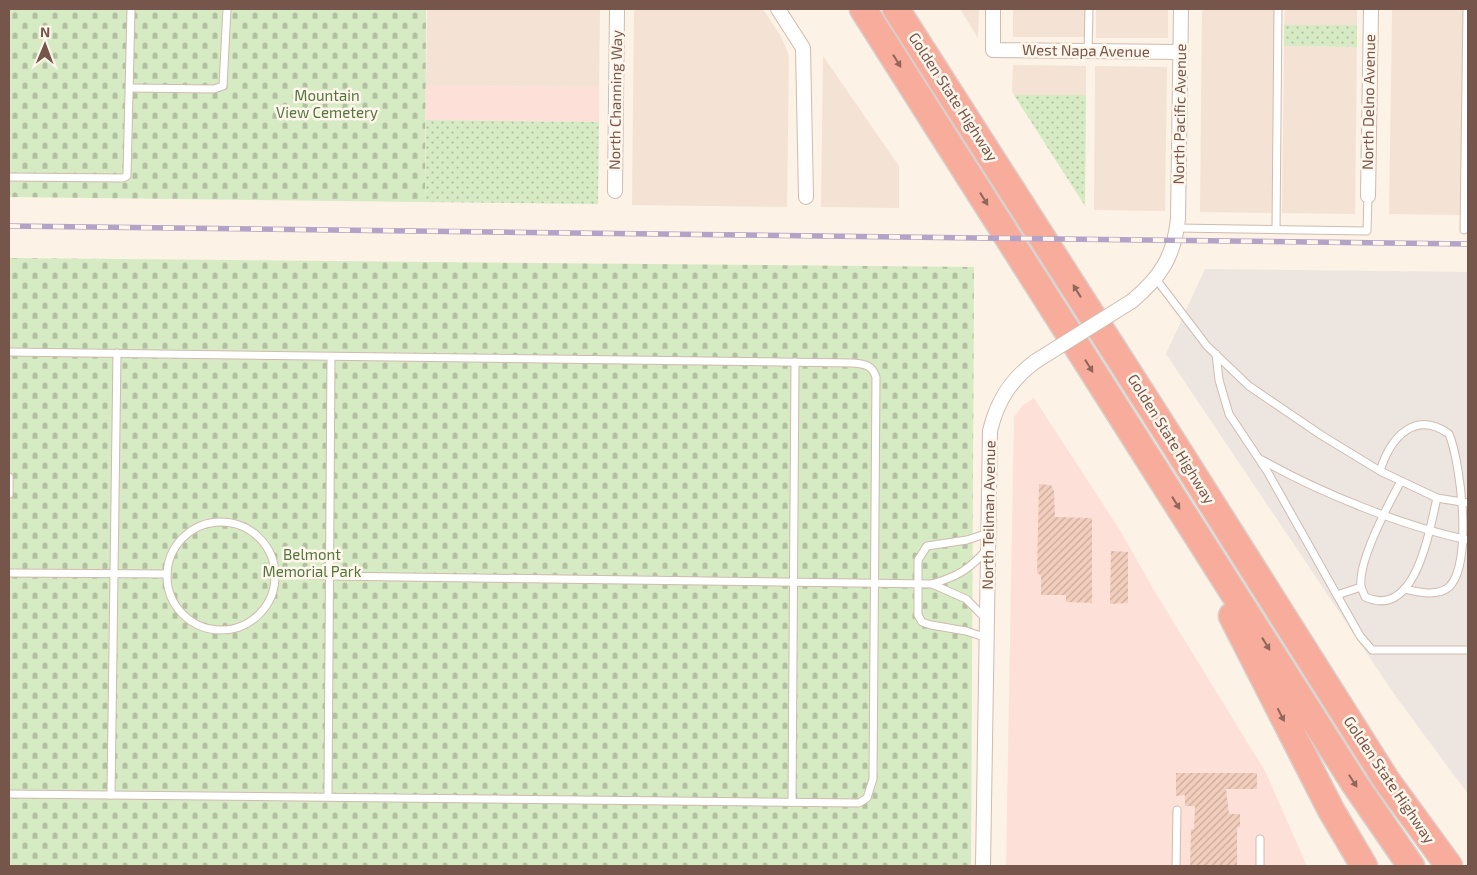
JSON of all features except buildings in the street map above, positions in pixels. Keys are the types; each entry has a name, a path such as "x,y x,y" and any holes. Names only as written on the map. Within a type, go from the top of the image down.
{"highway":[{"name":"Golden State Highway","path":"898,9 1387,781 1449,866"},
{"name":"Golden State Highway","path":"865,13 1354,784 1411,866"},
{"path":"1169,436 1399,773 1468,864"},
{"path":"1202,544 1239,633 1331,810 1364,866"}],"street":[{"name":"North Channing Way","path":"614,191 617,9"},
{"path":"778,9 803,48 806,197"},
{"name":"West Napa Avenue","path":"993,9 992,50 1180,52"},
{"name":"North Pacific Avenue","path":"1178,224 1182,9"},
{"name":"North Delno Avenue","path":"1368,196 1371,9"},
{"name":"North Teilman Avenue","path":"983,866 989,448 994,416 1010,385 1036,361 1132,301 1156,279 1173,249 1178,224"}],"lane":[{"path":"9,177 123,178 127,176 131,9"},
{"path":"130,88 214,89 223,86 226,9"},
{"path":"1088,52 1089,9"},
{"path":"1276,230 1278,9"},
{"path":"1464,230 1467,9"},
{"path":"1178,224 1276,230 1367,231 1368,196"},
{"path":"1156,279 1216,354 1249,386 1321,435 1380,471 1437,498 1466,503"},
{"path":"9,352 865,364 873,369 876,377 871,790 867,798 859,803 328,795 9,794"},
{"path":"111,795 117,353"},
{"path":"1216,354 1219,380 1229,414 1259,459 1360,636 1372,650 1468,650"},
{"path":"328,795 331,357"},
{"path":"792,802 795,362"},
{"path":"1380,471 1391,444 1404,430 1420,424 1444,430 1449,434 1455,447 1466,503 1465,539 1456,578 1447,588 1427,594 1404,589"},
{"path":"1259,459 1296,479 1384,514 1429,530 1465,539"},
{"path":"9,476 9,494"},
{"path":"1401,480 1384,514 1369,551 1361,587 1365,597 1375,601 1394,598 1412,583 1437,498"},
{"path":"215,522 230,522 244,526 256,535 266,546 273,559 276,573 274,588 269,602 260,614 248,624 234,629 219,630 204,628 190,621 179,611 171,598 167,574 170,555 178,542 194,529 215,522"},
{"path":"987,638 966,630 930,625 922,622 918,615 918,560 927,546 967,540 988,533"},
{"path":"276,573 329,576 932,584 960,574 972,566 988,548"},
{"path":"9,573 167,574"},
{"path":"932,584 966,599 987,620"},
{"path":"1337,595 1361,587"},
{"path":"1176,866 1177,810"},
{"path":"1260,839 1260,866"}],"shaded area":[{"path":"427,9 600,9 599,87 426,86"},
{"path":"634,9 763,9 782,38 789,56 787,207 632,205"},
{"path":"960,9 979,9 978,38"},
{"path":"1013,9 1087,9 1086,37 1013,37"},
{"path":"1096,9 1168,9 1168,38 1096,38"},
{"path":"1202,9 1275,9 1273,213 1200,212"},
{"path":"1285,9 1357,9 1357,25 1284,25"},
{"path":"1392,9 1465,9 1462,215 1389,214"},
{"path":"1284,46 1357,47 1355,214 1282,213"},
{"path":"823,56 899,166 899,208 821,207"},
{"path":"1013,65 1086,66 1086,95 1014,95 1012,91"},
{"path":"1095,66 1167,67 1165,211 1094,210"},
{"path":"426,86 599,87 599,122 426,120"},
{"path":"1205,269 1468,272 1468,794 1397,698 1166,354"},
{"path":"1034,398 1121,532 1155,592 1265,771 1307,866 1006,866 1014,417 1023,405"}],"green space":[{"name":"Mountain View Cemetery","path":"9,9 426,9 425,202 9,197"},
{"path":"1284,25 1357,25 1357,47 1284,46"},
{"path":"1014,95 1086,95 1085,206"},
{"path":"426,120 599,122 598,204 425,202"},
{"name":"Belmont Memorial Park","path":"9,258 974,267 971,866 9,866"}],"railway":[{"path":"9,226 1468,244"}]}
